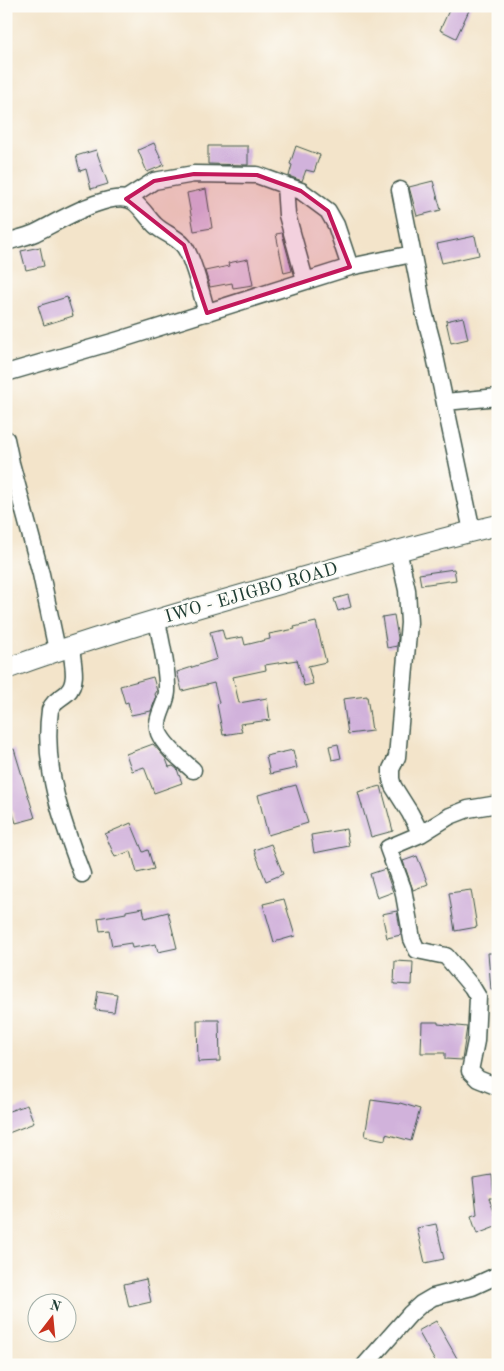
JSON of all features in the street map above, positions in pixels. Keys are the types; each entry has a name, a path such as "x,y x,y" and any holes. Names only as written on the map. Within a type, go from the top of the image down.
{"main road":[{"name":"IWO - EJIGBO ROAD","path":"6,669 64,648 157,620 398,550 498,526"}],"street":[{"path":"126,198 154,182 194,174 257,175 301,191 328,211 336,225 350,267"},
{"path":"285,185 287,215 305,280"},
{"path":"400,190 472,531"},
{"path":"6,242 36,232 69,215 103,202 116,198 126,198 134,202 157,227 184,245 189,254 207,313"},
{"path":"6,373 207,313 305,280 350,267 412,254"},
{"path":"445,402 498,397"},
{"path":"6,439 41,574 74,678 69,691 52,704 50,710 49,764 54,792 65,830 82,874"},
{"path":"398,550 407,590 410,623 397,757 391,770 390,779 420,834"},
{"path":"157,620 167,694 157,726 163,740 192,770"},
{"path":"498,804 468,809 388,848 403,889 412,939 417,950 446,956 478,997 476,1040 470,1071 478,1079 498,1087"},
{"path":"365,1365 421,1304 433,1298 472,1287 498,1275"}],"highlighted area":[{"path":"194,174 257,175 301,191 328,211 350,267 207,313 184,245 126,199 154,181"}],"building":[{"path":"451,6 471,6 456,38 440,30"},
{"path":"154,143 164,165 147,172 138,150"},
{"path":"208,146 248,146 248,165 208,164"},
{"path":"296,146 320,155 314,172 306,170 302,181 289,176 292,165 290,164"},
{"path":"96,150 108,184 91,189 86,169 80,171 76,156"},
{"path":"433,181 441,210 417,216 409,187"},
{"path":"206,189 212,228 194,231 187,193"},
{"path":"282,233 292,271 284,273 276,234"},
{"path":"475,236 479,255 442,263 437,244"},
{"path":"40,247 44,266 26,270 21,251"},
{"path":"248,259 253,285 233,288 232,283 210,287 205,271 229,266 228,263"},
{"path":"67,297 73,316 44,325 38,306"},
{"path":"463,317 468,339 451,343 446,321"},
{"path":"454,569 456,580 421,585 419,574"},
{"path":"348,595 351,607 338,611 334,599"},
{"path":"394,615 398,638 397,646 387,648 382,617"},
{"path":"316,622 326,662 308,666 313,684 304,686 297,660 265,665 266,670 233,677 239,703 267,698 270,720 240,724 242,732 223,735 217,704 219,703 214,683 182,691 177,672 217,659 210,632 222,629 225,640 243,637 245,645 270,639 269,634 295,629 294,627"},
{"path":"153,677 157,691 151,711 131,715 128,702 125,703 120,686"},
{"path":"367,696 372,731 348,734 343,699"},
{"path":"153,744 166,759 169,767 173,766 177,769 182,783 154,793 144,767 132,771 126,754"},
{"path":"338,744 341,758 332,760 329,746"},
{"path":"14,749 35,818 16,823 6,791 6,751"},
{"path":"293,750 297,768 270,774 266,756"},
{"path":"296,785 308,823 268,835 258,795"},
{"path":"381,786 393,831 371,837 358,792"},
{"path":"131,823 143,852 148,850 154,869 137,873 131,851 115,857 105,834"},
{"path":"346,829 349,846 314,853 311,835"},
{"path":"271,844 283,874 266,881 254,850"},
{"path":"417,856 428,884 413,890 403,861"},
{"path":"385,869 393,892 377,898 370,874"},
{"path":"471,890 477,927 455,931 449,893"},
{"path":"284,899 295,936 274,942 263,904"},
{"path":"143,908 145,918 168,912 177,948 158,952 156,944 132,948 131,943 112,946 109,930 100,931 98,918"},
{"path":"397,911 401,935 387,938 382,914"},
{"path":"488,953 498,953 498,990 491,990"},
{"path":"395,961 413,962 412,985 394,984"},
{"path":"98,991 117,994 114,1012 95,1010"},
{"path":"197,1020 219,1020 220,1061 198,1062"},
{"path":"422,1022 438,1022 438,1024 467,1027 462,1060 445,1059 445,1053 421,1053"},
{"path":"371,1100 400,1103 420,1109 411,1141 386,1134 385,1140 365,1136"},
{"path":"27,1105 34,1123 6,1134 6,1112"},
{"path":"492,1175 494,1198 489,1198 498,1226 477,1234 471,1216 477,1214 473,1178"},
{"path":"436,1224 444,1259 425,1263 417,1228"},
{"path":"146,1279 151,1302 129,1307 124,1284"},
{"path":"436,1321 458,1360 449,1365 437,1365 418,1331"}]}
